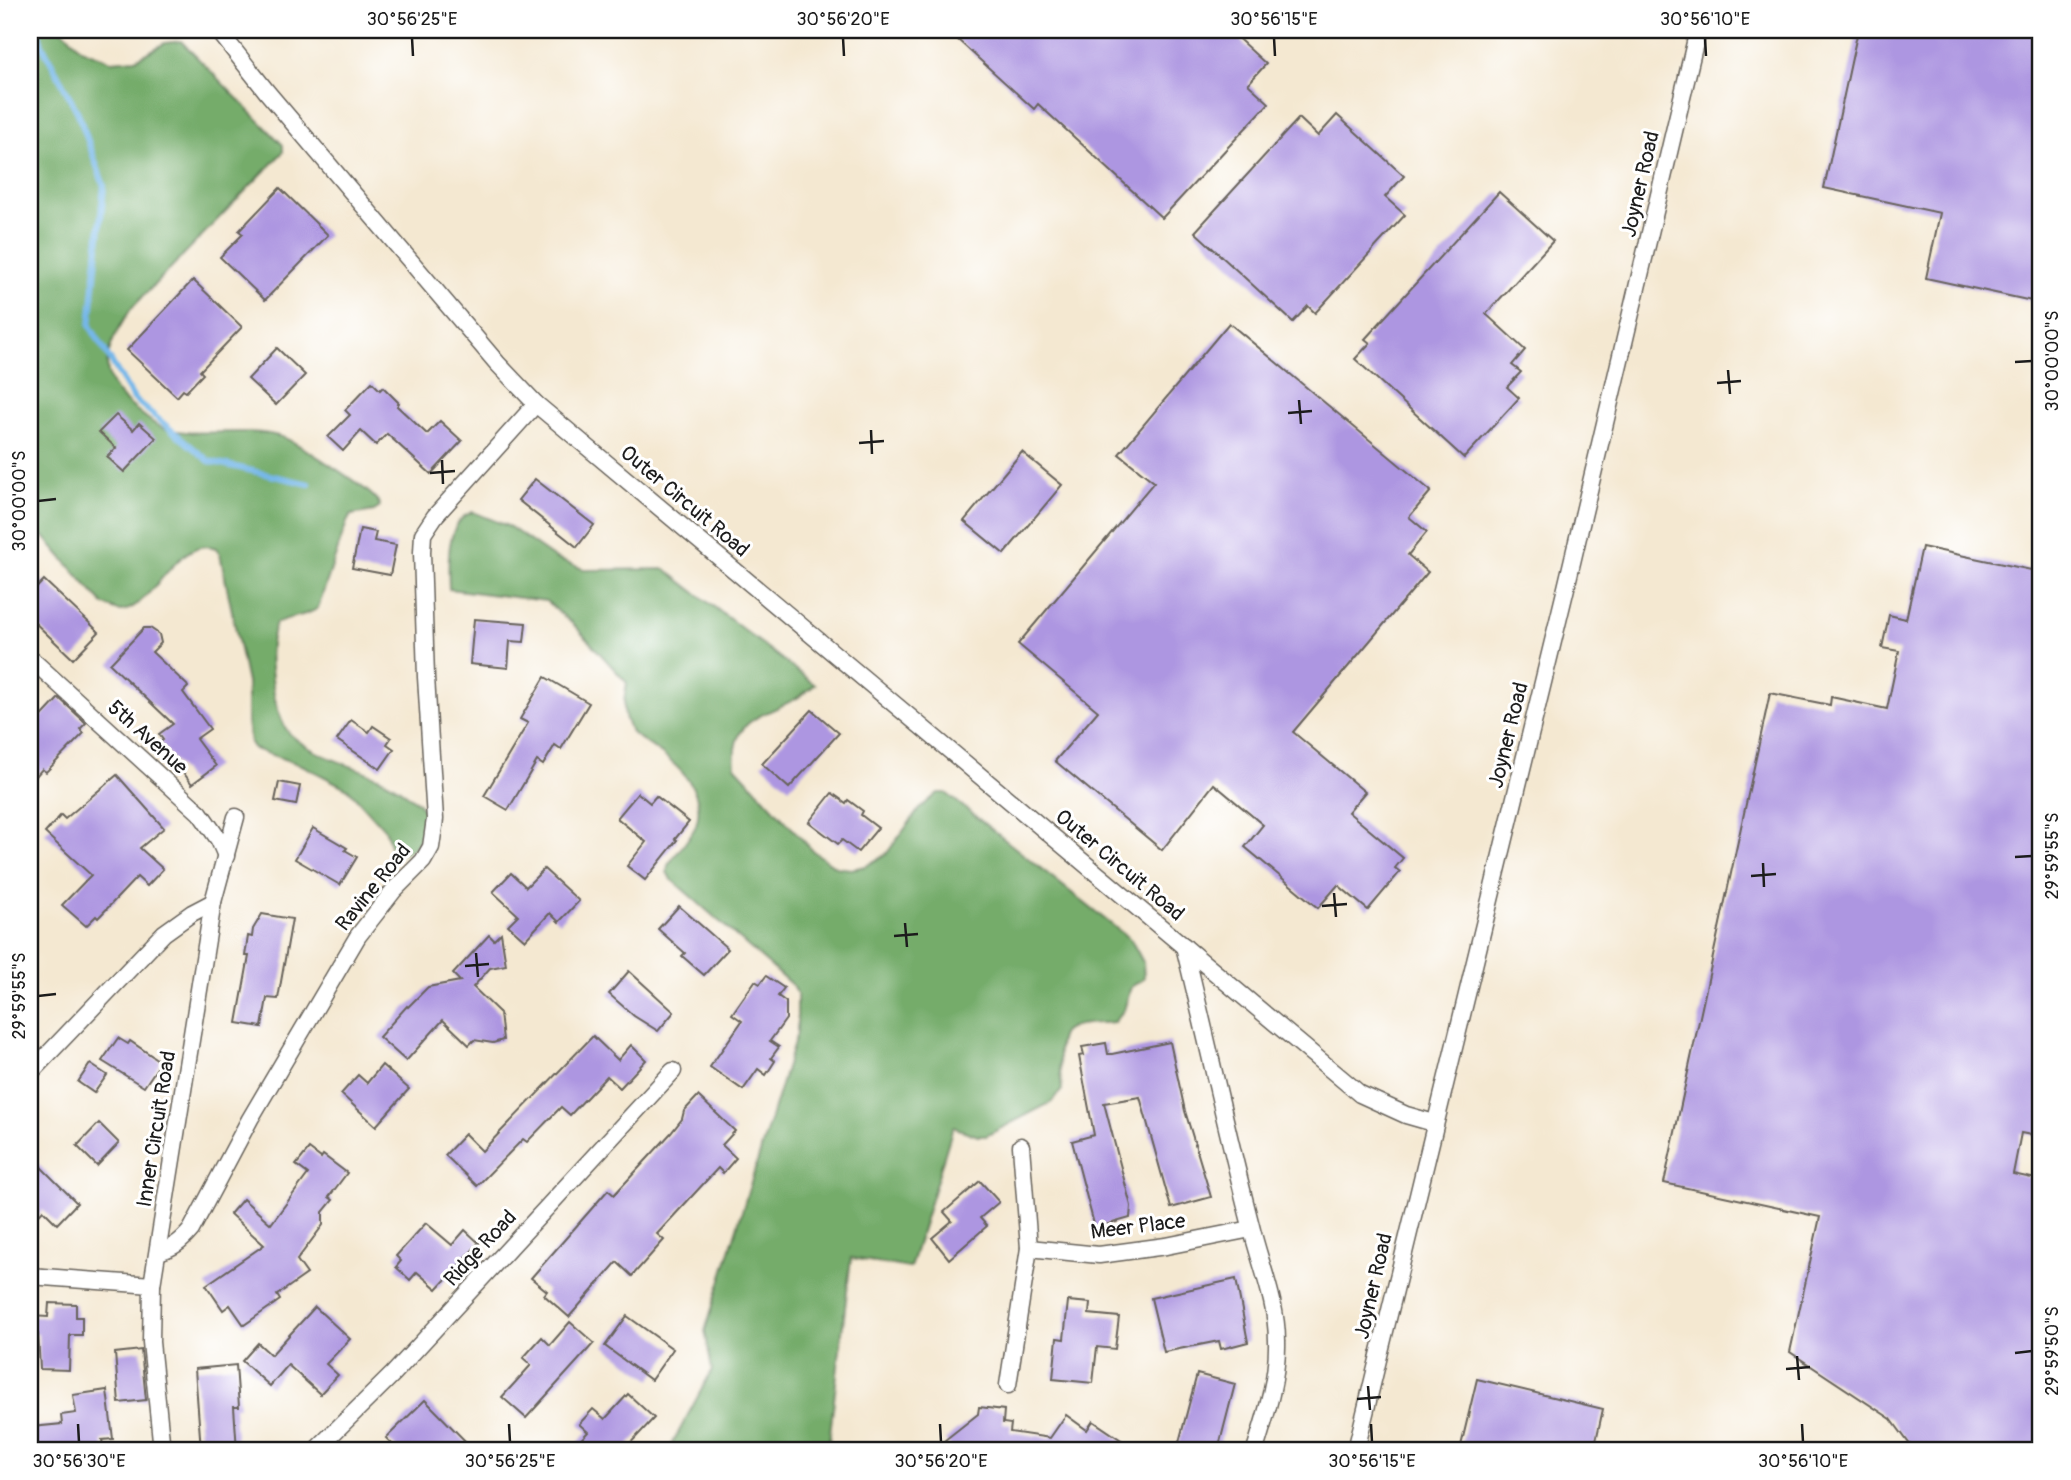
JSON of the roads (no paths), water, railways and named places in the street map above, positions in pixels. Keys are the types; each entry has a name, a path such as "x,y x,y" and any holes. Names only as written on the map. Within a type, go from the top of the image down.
{"street":[{"name":"Outer Circuit Road","path":"218,30 267,92 496,363 536,404 1360,1094 1406,1115 1434,1123"},
{"name":"Joyner Road","path":"1356,1450 1698,30"},
{"name":"Ravine Road","path":"158,1251 171,1248 191,1230 250,1119 358,936 394,890 423,861 431,847 435,819 426,677 422,552 424,534 435,516 536,404"},
{"name":"5th Avenue","path":"30,658 200,813 219,840 226,856"},
{"name":"Inner Circuit Road","path":"162,1450 151,1342 152,1285 213,902 236,817"},
{"path":"30,1073 164,933 213,902"},
{"name":"Outer Circuit Road","path":"1184,946 1251,1229 1271,1299 1278,1339 1271,1390 1255,1450"},
{"name":"Ridge Road","path":"316,1450 393,1374 673,1071"},
{"path":"1008,1385 1029,1248 1021,1146"},
{"name":"Meer Place","path":"1029,1248 1100,1255 1166,1246 1251,1229"},
{"path":"30,1276 152,1285"}],"waterway":[{"path":"38,30 42,45 78,113 104,186 90,326 134,399 209,461 309,484"}]}
